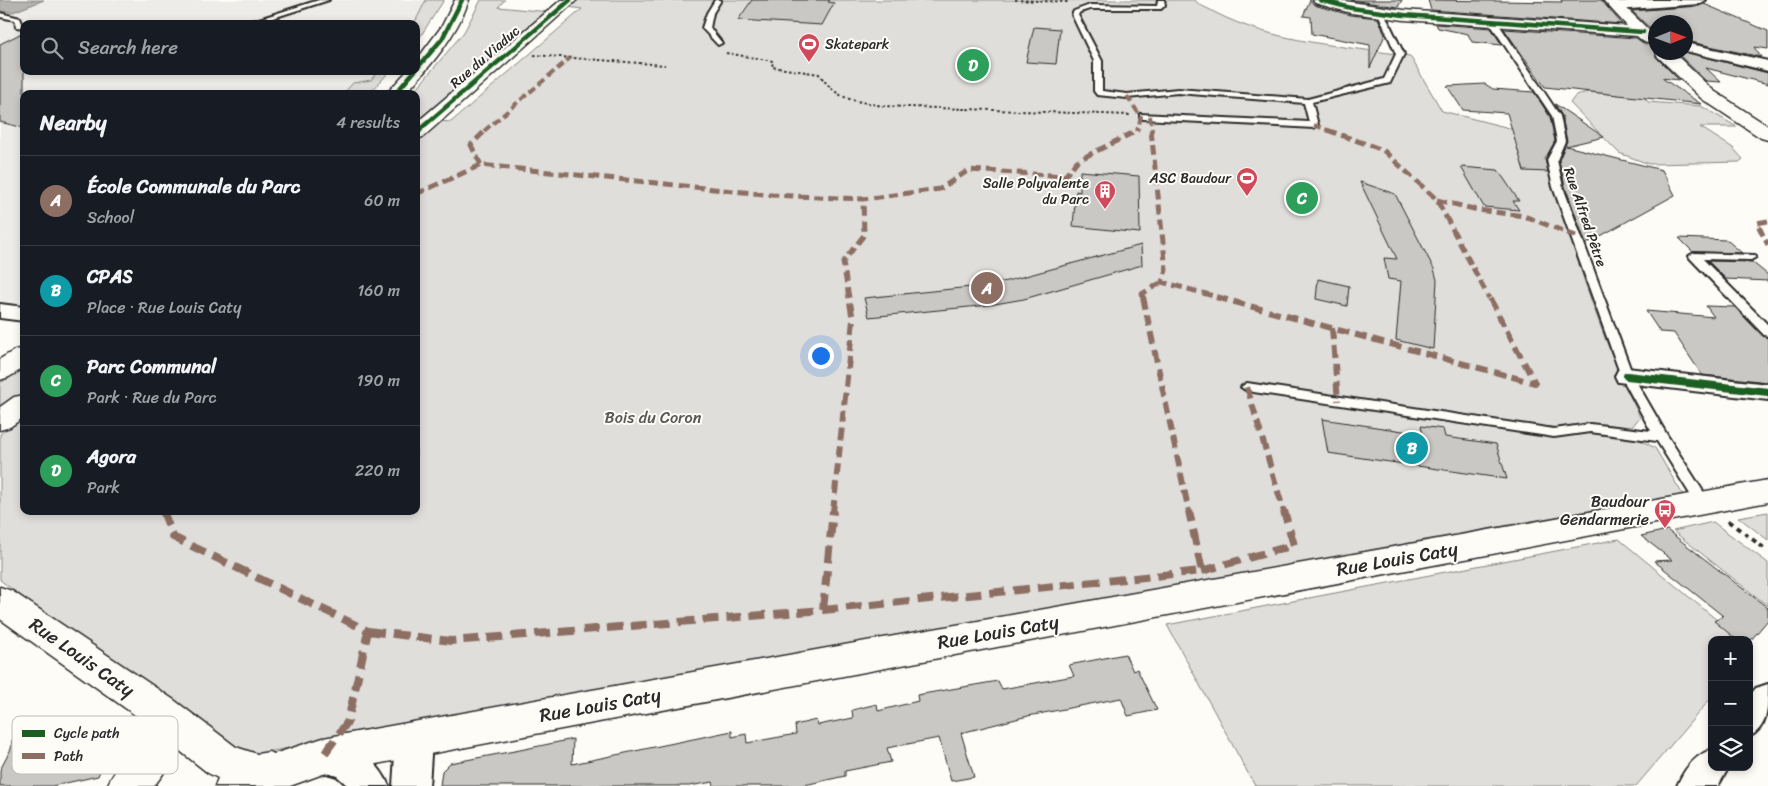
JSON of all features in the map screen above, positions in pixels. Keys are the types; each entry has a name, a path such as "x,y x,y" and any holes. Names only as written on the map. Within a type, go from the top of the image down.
{"main road":[{"path":"420,67 448,31 462,0"},
{"name":"Rue du Viaduc","path":"420,130 570,0"},
{"path":"1320,0 1381,13 1493,22 1648,39"},
{"path":"1613,3 1648,36"},
{"path":"1671,60 1708,95 1768,134"},
{"path":"399,90 412,75"},
{"path":"0,371 20,358"},
{"path":"0,420 20,407"},
{"name":"Rue Louis Caty","path":"178,725 222,760 238,768 257,773 414,739 1768,491"},
{"name":"Rue Louis Caty","path":"0,601 166,716"},
{"path":"161,712 161,716"},
{"name":"Rue Louis Caty","path":"234,786 309,761"},
{"path":"127,786 140,774"}],"street":[{"path":"1613,3 1699,0"},
{"path":"1693,49 1768,66"},
{"path":"0,311 20,314"},
{"path":"1627,376 1768,392"},
{"path":"1753,717 1768,699"},
{"path":"411,786 414,739"},
{"path":"309,761 346,760 362,774 371,786"},
{"path":"1695,786 1708,771"}],"lane":[{"path":"259,20 326,0"},
{"path":"718,0 710,13 706,28 718,43"},
{"path":"1161,0 1162,5 1159,8 1090,7 1077,11 1075,14 1098,61 1098,91 1100,93 1127,96 1178,91 1308,100 1387,82 1400,54 1381,13"},
{"path":"0,15 18,19 20,25"},
{"name":"Rue Alfred Pêtre","path":"1493,22 1556,116 1561,141 1552,160 1558,187 1627,376 1661,437 1703,503"},
{"path":"1143,116 1314,125 1308,100"},
{"path":"1751,258 1694,256 1768,332"},
{"path":"1248,387 1554,433 1590,428 1661,437"}],"path":[{"path":"1015,0 1075,3 1090,7"},
{"path":"718,43 714,51 773,61 772,67 819,74 832,91 858,102 882,106 1143,116"},
{"path":"508,54 665,65"},
{"path":"1703,503 1768,551"}],"shaded area":[{"path":"0,0 44,0 13,12 0,11"},
{"path":"44,0 444,0 420,37 420,20 20,20 20,75 386,75 373,90 20,90 20,308 0,306 0,11 13,12"}],"green space":[{"path":"426,0 444,0 420,37 420,20 416,20"},
{"path":"481,0 505,0 498,7 549,12 420,122 420,90 415,90 464,32"},
{"name":"Bois du Coron","path":"576,0 1195,0 1214,12 1260,31 1310,42 1410,56 1442,111 1557,140 1547,160 1599,323 1640,417 1627,433 1655,448 1683,495 234,758 0,580 0,434 20,419 20,515 420,515 420,138 439,121 451,122 582,9 568,7"},
{"path":"375,75 386,75 373,90 347,90 353,83 371,80"},
{"path":"1588,92 1644,97 1648,102 1701,106 1737,127 1700,127 1733,148 1743,159 1739,162 1649,164 1619,153 1570,103 1576,95"},
{"path":"20,370 20,399 0,412 0,383"},
{"path":"1768,512 1768,540 1738,517"},
{"path":"1713,522 1768,563 1768,606 1673,531"},
{"path":"1619,539 1736,636 1708,636 1708,702 1636,786 1255,786 1167,625"}],"building":[{"path":"752,0 830,0 828,2 834,3 822,25 738,20"},
{"path":"1310,0 1314,5 1350,15 1378,18 1385,35 1370,68 1370,45 1312,34 1311,17 1303,16"},
{"path":"1351,0 1402,0 1398,7"},
{"path":"1428,0 1562,2 1561,0 1601,0 1622,24 1431,10"},
{"path":"1704,4 1768,31 1768,49 1754,47 1761,57 1693,42 1693,15 1648,15 1648,26 1632,11 1699,6"},
{"path":"1436,24 1491,28 1502,45 1472,42 1468,34 1438,28"},
{"path":"1034,27 1060,29 1056,64 1026,62"},
{"path":"1504,29 1636,38 1645,44 1648,44 1648,60 1659,60 1679,80 1662,78 1701,104 1545,87"},
{"path":"20,34 20,75 24,75 24,90 20,90 20,127 0,122 0,44"},
{"path":"1693,54 1768,73 1768,84 1706,68 1721,82 1706,81 1684,60 1693,60"},
{"path":"1485,84 1493,89 1534,92 1550,117 1555,141 1545,159 1548,172 1524,171 1507,113 1463,110 1447,86"},
{"path":"1555,104 1604,137 1566,146 1662,170 1675,195 1586,244 1565,186 1559,160 1567,141 1562,116"},
{"path":"1461,167 1498,170 1519,201 1513,201 1519,210 1484,207"},
{"path":"1080,171 1139,176 1140,233 1073,226 1076,191 1080,192"},
{"path":"1360,182 1395,194 1434,269 1437,280 1433,349 1396,340 1401,281 1388,279 1384,258 1397,259"},
{"path":"1679,238 1727,240 1742,253 1693,252"},
{"path":"1141,245 1142,265 1024,299 989,305 869,317 864,298 971,287 1007,281"},
{"path":"1708,261 1752,262 1768,275 1768,281 1726,279"},
{"path":"1318,279 1349,286 1347,306 1316,299"},
{"path":"1706,306 1735,307 1763,336 1768,338 1768,382 1702,375 1674,333 1660,332 1646,311 1714,317"},
{"path":"1322,419 1423,434 1421,426 1443,429 1445,437 1496,444 1507,479 1328,453"},
{"path":"1667,530 1768,608 1768,620 1753,638 1753,636 1732,636 1714,621 1723,616 1654,561 1672,560 1641,536"},
{"path":"1125,654 1133,671 1137,669 1157,710 1128,716 1121,698 1028,716 961,733 974,777 951,781 939,738 887,748 891,762 845,771 845,776 800,786 714,786 713,782 689,786 440,786 442,771 450,763 573,739 572,764 732,731 732,737 746,734 747,743 796,734 795,725 816,720 818,725 853,718 852,710 877,704 878,711 918,701 917,695 998,681 1002,689 1074,676 1069,665"},
{"path":"12,740 12,774 99,774 98,776 52,786 0,786 0,770 11,749"}],"marked path":[{"path":"481,165 471,145 491,124 570,58"},
{"path":"420,192 481,165 772,195 863,199 940,189 969,170 1065,176 1077,161 1137,131 1141,121 1140,113 1127,96"},
{"path":"1150,116 1166,270 1162,282 1535,383 1437,200 1383,150 1314,125"},
{"path":"823,610 853,320 843,262 864,235 863,199"},
{"path":"1437,200 1478,210 1524,216 1576,236"},
{"path":"1768,221 1757,223 1768,245"},
{"path":"368,631 451,641 823,610 1202,571 1142,294 1162,282"},
{"path":"1332,328 1338,401"},
{"path":"1202,571 1294,545 1247,387"},
{"path":"165,515 173,537 368,631 348,721 323,756"}],"cycle path":[{"path":"420,66 442,39 457,14 462,0"},
{"path":"420,130 570,0"},
{"path":"1320,0 1351,8 1404,15 1643,32"},
{"path":"399,90 412,75"},
{"path":"1627,376 1768,392"}],"place":[{"name":"Skatepark","path":"809,63"},
{"name":"Agora","path":"973,65"},
{"name":"ASC Baudour","path":"1247,197"},
{"name":"Parc Communal","path":"1302,198"},
{"name":"Salle Polyvalente du Parc","path":"1105,210"},
{"name":"École Communale du Parc","path":"987,288"},
{"name":"CPAS","path":"1412,448"},
{"name":"Baudour Gendarmerie","path":"1665,529"}]}
